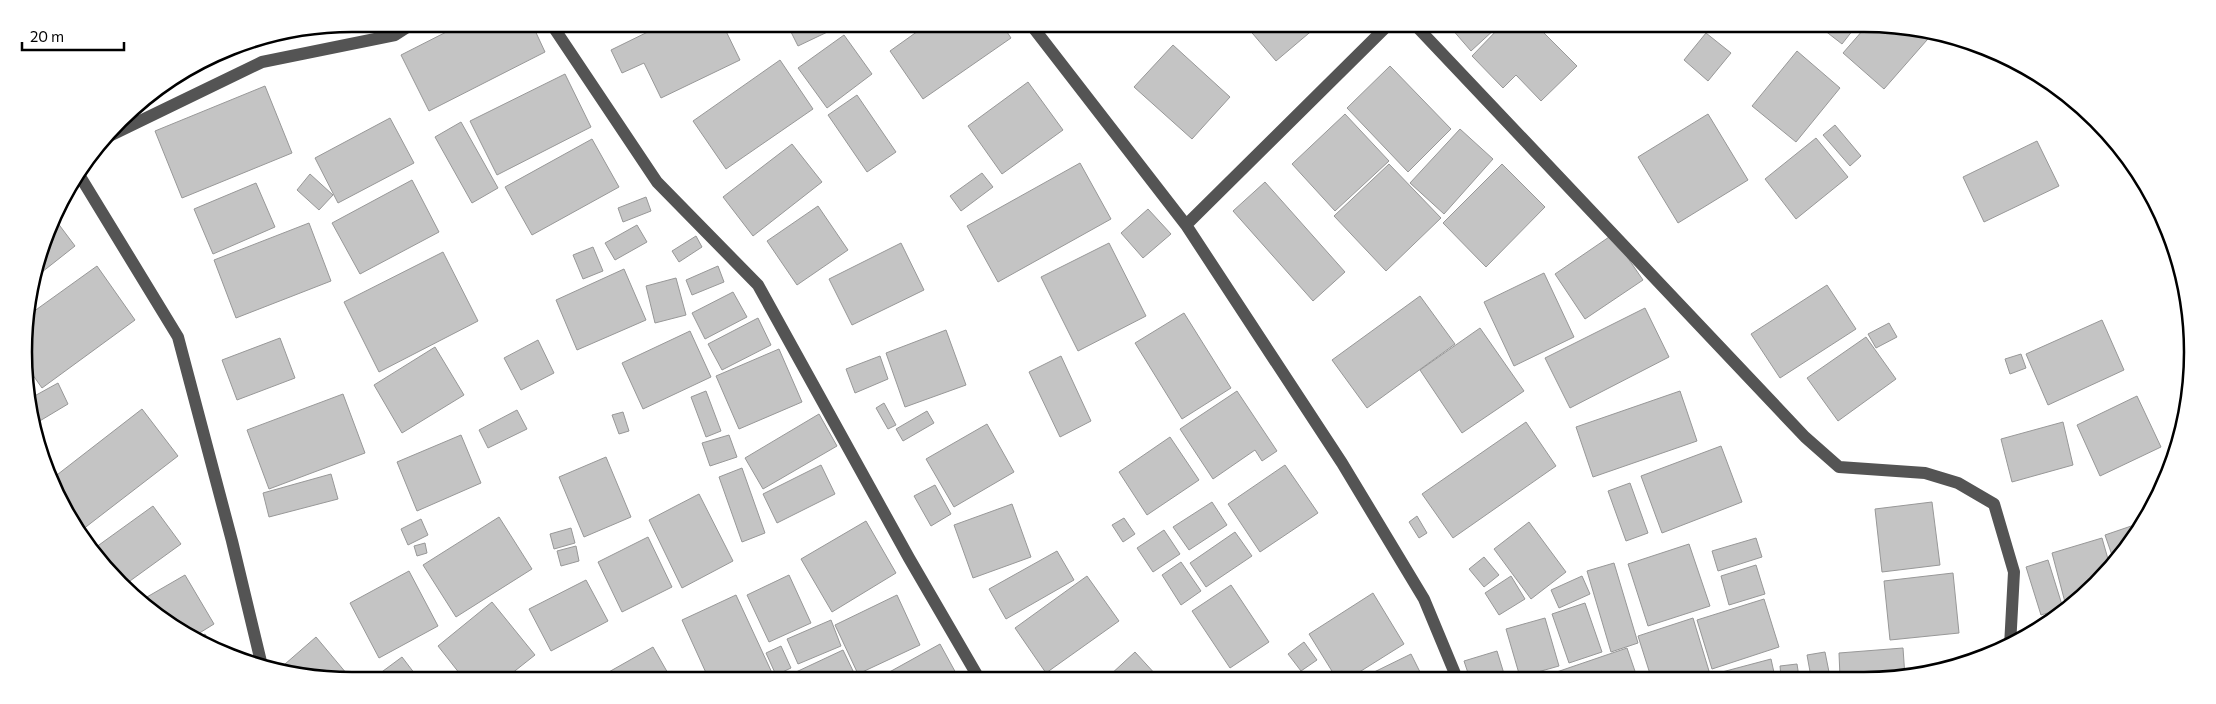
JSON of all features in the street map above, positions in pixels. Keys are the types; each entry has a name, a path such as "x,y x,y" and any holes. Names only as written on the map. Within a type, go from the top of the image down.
{"street":[{"path":"123,129 262,62 398,32"},
{"path":"557,32 657,182 758,285 909,558 975,672"},
{"path":"1037,32 1186,225 1342,463 1419,591 1454,672"},
{"path":"1186,225 1381,32"},
{"path":"1422,32 1805,437 1839,467 1925,472 1958,483 1994,504 2014,572 2011,636"},
{"path":"82,180 178,337 260,658"}],"building":[{"path":"446,32 536,32 545,52 429,111 401,55"},
{"path":"648,32 726,32 740,60 661,98 644,63 622,73 611,50"},
{"path":"791,32 827,32 798,46"},
{"path":"917,32 1007,32 1011,38 923,99 890,51"},
{"path":"1251,32 1310,32 1276,61"},
{"path":"1454,32 1492,32 1471,51"},
{"path":"1495,32 1543,32 1577,66 1541,101 1516,75 1503,88 1472,56"},
{"path":"1827,32 1851,32 1842,44"},
{"path":"1861,32 1906,35 1928,39 1884,89 1843,53"},
{"path":"1706,33 1731,53 1708,81 1684,60"},
{"path":"844,35 872,74 827,108 798,68"},
{"path":"1173,45 1230,97 1192,139 1134,87"},
{"path":"1797,51 1840,88 1796,142 1752,106"},
{"path":"780,60 813,109 726,169 693,121"},
{"path":"1390,66 1451,129 1408,172 1347,108"},
{"path":"565,74 591,127 497,175 470,121"},
{"path":"1028,82 1063,130 1002,174 968,126"},
{"path":"265,86 292,153 182,198 155,131"},
{"path":"857,95 896,152 867,172 828,115"},
{"path":"1345,114 1389,161 1335,211 1292,164"},
{"path":"1708,114 1748,180 1678,223 1638,157"},
{"path":"390,118 414,163 338,203 315,158"},
{"path":"461,122 498,188 472,203 435,137"},
{"path":"1835,125 1861,156 1850,166 1823,135"},
{"path":"1460,129 1493,159 1444,214 1410,183"},
{"path":"1816,138 1848,177 1796,219 1765,179"},
{"path":"592,139 619,187 532,235 505,187"},
{"path":"2037,141 2059,186 1984,222 1963,177"},
{"path":"792,144 822,182 753,236 723,197"},
{"path":"1080,163 1111,219 998,282 967,226"},
{"path":"1389,164 1441,218 1386,271 1334,216"},
{"path":"1502,164 1545,207 1486,267 1443,223"},
{"path":"982,173 993,187 961,211 950,196"},
{"path":"310,174 333,195 319,210 297,190"},
{"path":"412,180 439,232 360,274 332,223"},
{"path":"1265,182 1345,272 1313,301 1233,211"},
{"path":"256,183 275,227 213,254 194,209"},
{"path":"646,197 651,211 623,222 618,208"},
{"path":"818,206 848,250 797,285 767,241"},
{"path":"1148,209 1171,234 1143,258 1121,233"},
{"path":"309,223 331,281 236,318 214,260"},
{"path":"59,225 75,246 42,272"},
{"path":"637,225 647,242 615,260 605,243"},
{"path":"1612,235 1643,280 1585,319 1555,274"},
{"path":"696,236 702,247 679,262 672,251"},
{"path":"901,243 924,290 852,325 829,279"},
{"path":"1109,243 1146,316 1078,351 1041,277"},
{"path":"593,247 603,271 583,279 573,255"},
{"path":"443,252 478,321 379,372 344,302"},
{"path":"97,266 135,320 42,388 33,373 32,352 35,311"},
{"path":"718,266 724,282 692,295 686,280"},
{"path":"624,269 646,320 577,350 556,300"},
{"path":"1544,273 1574,337 1514,366 1484,302"},
{"path":"676,278 686,315 655,323 646,286"},
{"path":"1827,285 1856,329 1780,378 1751,334"},
{"path":"733,292 747,317 705,339 692,313"},
{"path":"1420,296 1455,344 1367,408 1332,360"},
{"path":"1645,308 1669,357 1570,408 1545,358"},
{"path":"1184,313 1231,388 1182,419 1135,343"},
{"path":"758,318 771,345 722,370 708,344"},
{"path":"2102,320 2124,370 2048,405 2026,354"},
{"path":"1889,323 1897,337 1876,348 1868,334"},
{"path":"1480,328 1524,391 1462,433 1420,370"},
{"path":"946,330 966,385 905,407 886,353"},
{"path":"690,331 711,377 643,409 622,363"},
{"path":"1866,337 1896,379 1838,421 1807,378"},
{"path":"280,338 295,378 237,400 222,360"},
{"path":"538,340 554,373 521,390 504,358"},
{"path":"435,347 464,395 402,433 374,385"},
{"path":"779,349 802,402 739,429 716,376"},
{"path":"2021,354 2026,368 2010,374 2005,359"},
{"path":"880,356 888,379 855,393 846,369"},
{"path":"1061,356 1091,421 1060,437 1029,372"},
{"path":"58,383 68,404 40,421 35,396"},
{"path":"706,391 721,431 706,437 691,397"},
{"path":"1237,391 1277,451 1262,461 1255,450 1213,479 1180,429"},
{"path":"1680,391 1697,441 1593,477 1576,427"},
{"path":"343,394 365,453 269,489 247,430"},
{"path":"2137,396 2161,447 2100,476 2077,425"},
{"path":"884,403 896,425 888,429 876,408"},
{"path":"142,409 178,456 85,528 65,493 57,475"},
{"path":"517,410 527,429 488,448 479,430"},
{"path":"927,411 934,423 903,441 896,429"},
{"path":"623,412 629,431 619,434 612,415"},
{"path":"819,414 837,446 763,489 745,458"},
{"path":"1526,422 1556,466 1453,538 1422,494"},
{"path":"2063,422 2073,465 2012,482 2001,439"},
{"path":"987,424 1014,472 954,507 926,459"},
{"path":"461,435 481,483 417,511 397,462"},
{"path":"729,435 737,457 710,466 702,443"},
{"path":"1170,437 1199,480 1147,515 1119,472"},
{"path":"1721,446 1742,502 1662,533 1641,476"},
{"path":"606,457 631,517 584,537 559,477"},
{"path":"821,465 835,494 777,523 763,494"},
{"path":"1285,465 1318,513 1260,552 1228,504"},
{"path":"742,468 765,533 742,542 719,477"},
{"path":"331,474 338,499 269,517 263,493"},
{"path":"1630,483 1648,533 1626,541 1608,491"},
{"path":"935,485 951,514 931,526 914,496"},
{"path":"699,494 733,561 682,588 649,520"},
{"path":"1212,502 1227,525 1189,550 1173,527"},
{"path":"1932,502 1940,565 1882,572 1875,509"},
{"path":"1012,504 1031,557 973,578 954,525"},
{"path":"153,506 181,544 130,581 98,545"},
{"path":"1417,516 1427,533 1419,538 1409,522"},
{"path":"499,517 532,569 456,617 423,565"},
{"path":"1124,518 1135,534 1123,542 1112,525"},
{"path":"421,519 428,535 408,545 401,529"},
{"path":"866,521 896,573 832,612 801,559"},
{"path":"1529,522 1566,572 1531,599 1494,549"},
{"path":"2133,526 2111,553 2105,535"},
{"path":"571,528 575,543 554,549 550,534"},
{"path":"1164,530 1180,554 1153,572 1137,548"},
{"path":"1235,532 1252,556 1206,587 1190,563"},
{"path":"648,537 672,587 622,612 598,562"},
{"path":"1756,538 1762,557 1718,571 1712,551"},
{"path":"2102,538 2108,558 2090,578 2064,600 2052,553"},
{"path":"425,543 427,553 417,556 414,546"},
{"path":"1689,544 1710,606 1648,626 1628,564"},
{"path":"576,546 579,561 561,566 557,551"},
{"path":"1057,551 1074,580 1006,619 989,589"},
{"path":"1484,557 1499,575 1484,587 1469,569"},
{"path":"2048,560 2061,602 2049,613 2041,615 2026,567"},
{"path":"1181,562 1201,591 1181,605 1162,575"},
{"path":"1614,563 1638,643 1611,652 1587,571"},
{"path":"1756,565 1765,594 1729,605 1721,576"},
{"path":"409,571 438,626 379,658 350,603"},
{"path":"1953,573 1959,633 1890,640 1884,581"},
{"path":"185,575 214,624 200,633 174,618 147,597"},
{"path":"789,575 811,623 769,642 747,595"},
{"path":"1087,576 1119,621 1047,672 1045,672 1015,628"},
{"path":"1511,576 1525,599 1499,615 1485,593"},
{"path":"1582,576 1590,594 1559,608 1551,590"},
{"path":"586,580 608,621 551,651 529,609"},
{"path":"1231,585 1269,642 1230,668 1192,611"},
{"path":"1373,593 1404,644 1359,672 1333,672 1309,634"},
{"path":"736,595 772,672 706,672 682,620"},
{"path":"897,595 920,645 862,672 857,672 835,625"},
{"path":"1764,599 1779,647 1712,669 1697,620"},
{"path":"492,602 535,655 514,672 458,672 438,646"},
{"path":"1585,603 1602,652 1569,663 1552,614"},
{"path":"1545,618 1559,666 1538,672 1519,672 1506,629"},
{"path":"1693,618 1709,671 1649,672 1638,636"},
{"path":"831,620 841,646 798,664 787,639"},
{"path":"316,637 345,672 310,669 285,664"},
{"path":"1304,642 1317,660 1301,671 1288,654"},
{"path":"940,644 955,672 889,672"},
{"path":"781,646 791,668 782,672 775,672 766,653"},
{"path":"653,647 667,672 609,672"},
{"path":"1627,648 1635,672 1557,672"},
{"path":"1903,648 1904,669 1840,672 1839,653"},
{"path":"843,650 854,672 796,672"},
{"path":"1497,651 1503,672 1468,672 1464,661"},
{"path":"1135,652 1153,672 1113,672"},
{"path":"1825,652 1829,672 1810,672 1807,655"},
{"path":"1411,654 1420,672 1374,672"},
{"path":"402,657 413,672 382,672"},
{"path":"1771,659 1774,672 1722,672"},
{"path":"1797,664 1798,672 1781,672 1780,666"}]}
